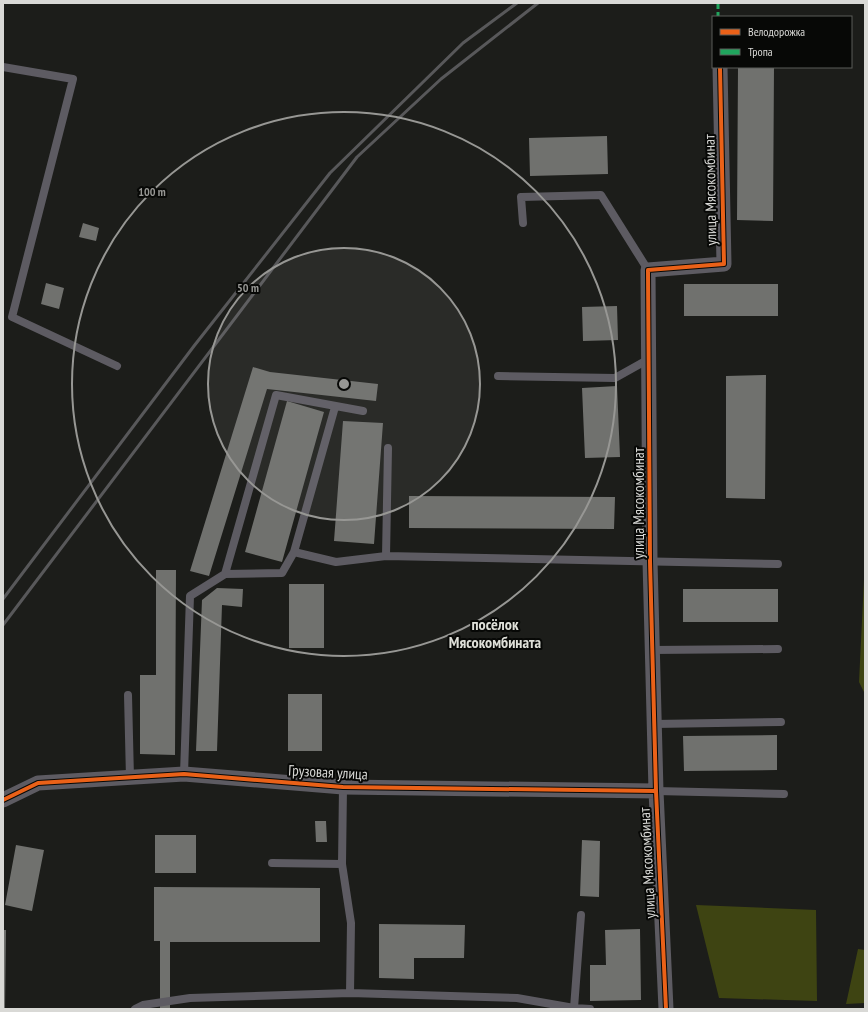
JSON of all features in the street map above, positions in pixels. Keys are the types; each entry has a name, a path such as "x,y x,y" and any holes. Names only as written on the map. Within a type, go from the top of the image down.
{"street":[{"name":"улица Мясокомбинат","path":"666,1009 656,791 652,650 648,270 724,264 720,68"},
{"name":"Грузовая улица","path":"3,800 38,783 184,774 343,787 656,791"}],"lane":[{"path":"3,67 74,79 12,318 117,366"},
{"path":"523,223 521,197 601,195 648,270"},
{"path":"498,376 614,378 649,359"},
{"path":"225,574 276,396 363,412"},
{"path":"184,774 190,596 225,574 282,572 294,552 335,407"},
{"path":"386,556 388,448"},
{"path":"294,552 336,562 386,556 650,560 778,564"},
{"path":"652,650 778,649"},
{"path":"128,694 130,778"},
{"path":"654,724 781,722"},
{"path":"343,787 342,864 351,923 350,993"},
{"path":"656,791 784,794"},
{"path":"272,863 342,864"},
{"path":"574,1008 581,915"},
{"path":"135,1009 143,1005 190,998 350,993 517,998 574,1008 590,1009"}],"green space":[{"path":"865,559 865,694 859,682"},
{"path":"696,905 816,910 817,1001 719,998"},
{"path":"858,949 865,950 865,1003 846,1004"}],"building":[{"path":"738,68 774,68 773,221 737,220"},
{"path":"607,136 608,174 530,176 529,138"},
{"path":"83,223 99,228 96,241 79,237"},
{"path":"46,283 64,288 59,309 41,304"},
{"path":"684,284 778,284 778,316 684,316"},
{"path":"617,306 618,340 583,341 582,307"},
{"path":"253,367 270,372 378,384 376,401 267,389 209,576 190,571"},
{"path":"766,375 765,499 726,498 726,376"},
{"path":"617,386 620,457 585,458 582,388"},
{"path":"287,401 324,412 282,562 245,552"},
{"path":"343,421 383,423 374,544 334,541"},
{"path":"409,496 615,497 614,529 409,528"},
{"path":"156,570 176,570 175,755 140,754 140,675 156,675"},
{"path":"289,584 324,584 324,648 289,648"},
{"path":"217,588 243,589 242,607 222,605 217,751 196,751 202,600"},
{"path":"683,589 778,589 778,622 683,622"},
{"path":"288,694 322,694 322,751 288,751"},
{"path":"777,735 777,770 684,771 683,736"},
{"path":"315,821 326,821 327,842 316,842"},
{"path":"155,835 196,835 196,873 155,873"},
{"path":"582,840 600,841 599,897 580,896"},
{"path":"16,845 44,850 32,911 5,905"},
{"path":"154,887 320,888 320,942 170,942 170,1009 160,1009 160,941 154,941"},
{"path":"379,924 465,925 464,958 414,958 414,979 379,978"},
{"path":"640,929 641,1000 590,1001 590,965 606,965 605,930"},
{"path":"3,930 6,930 5,1009 3,1009"}],"railway":[{"path":"3,599 194,346 330,173 463,43 517,3"},
{"path":"3,625 357,157 441,79 538,3"}],"marked path":[{"path":"718,3 718,16"}],"cycle path":[{"path":"666,1009 656,791 650,561 648,270 724,264 720,68"},
{"path":"3,800 38,783 184,774 343,787 656,791"}],"district":[{"name":"посёлок Мясокомбината","path":"495,633"}]}
